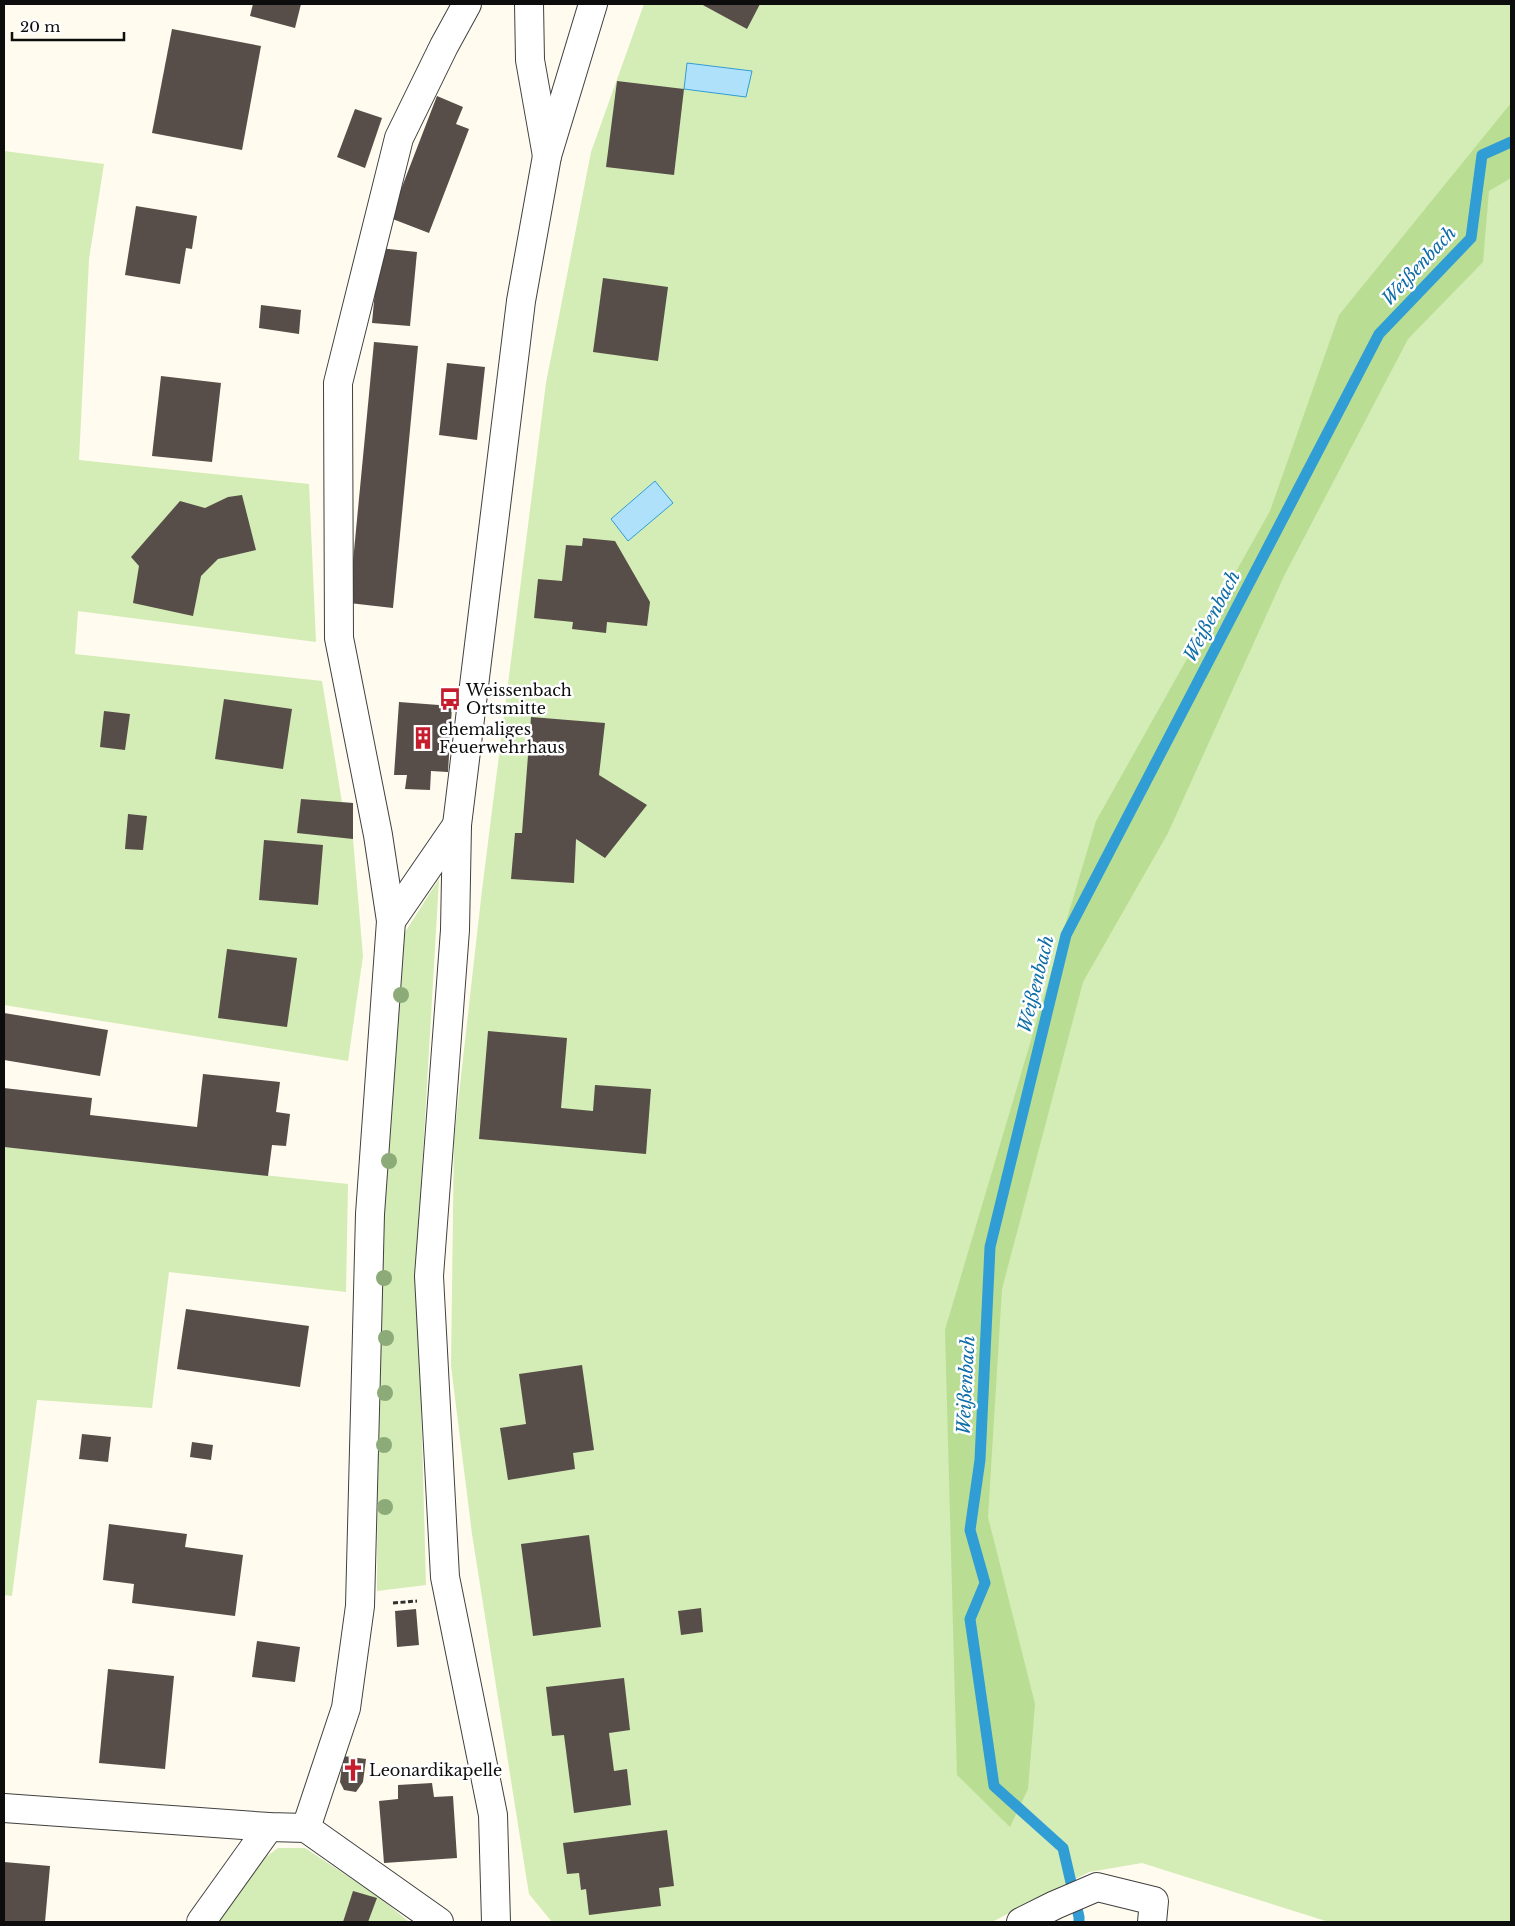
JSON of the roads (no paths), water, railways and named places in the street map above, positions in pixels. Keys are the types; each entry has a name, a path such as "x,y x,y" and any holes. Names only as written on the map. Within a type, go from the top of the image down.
{"street":[{"path":"306,1828 346,1708 360,1606 370,1214 391,921 378,835 339,638 338,383 399,138 444,46 467,4"},
{"path":"528,4 530,60 547,156"},
{"path":"496,1922 493,1815 445,1577 429,1276 455,930 457,825 521,301 547,156 593,4"},
{"path":"391,921 457,825"},
{"path":"4,1808 270,1828 306,1828 439,1922"},
{"path":"201,1922 270,1828"},
{"path":"1021,1922 1097,1887 1154,1902 1152,1922"}],"water":[{"path":"687,63 752,71 746,97 684,89"},
{"path":"655,481 673,503 628,541 611,519"}],"waterway":[{"name":"Weißenbach","path":"1079,1922 1063,1848 994,1786 970,1619 985,1583 970,1530 980,1460 990,1247 1066,935 1379,334 1471,238 1482,155 1511,142"}],"place":[{"name":"Weissenbach Ortsmitte","path":"450,699"},
{"name":"ehemaliges Feuerwehrhaus","path":"423,738"},
{"name":"Leonardikapelle","path":"353,1770"}]}
